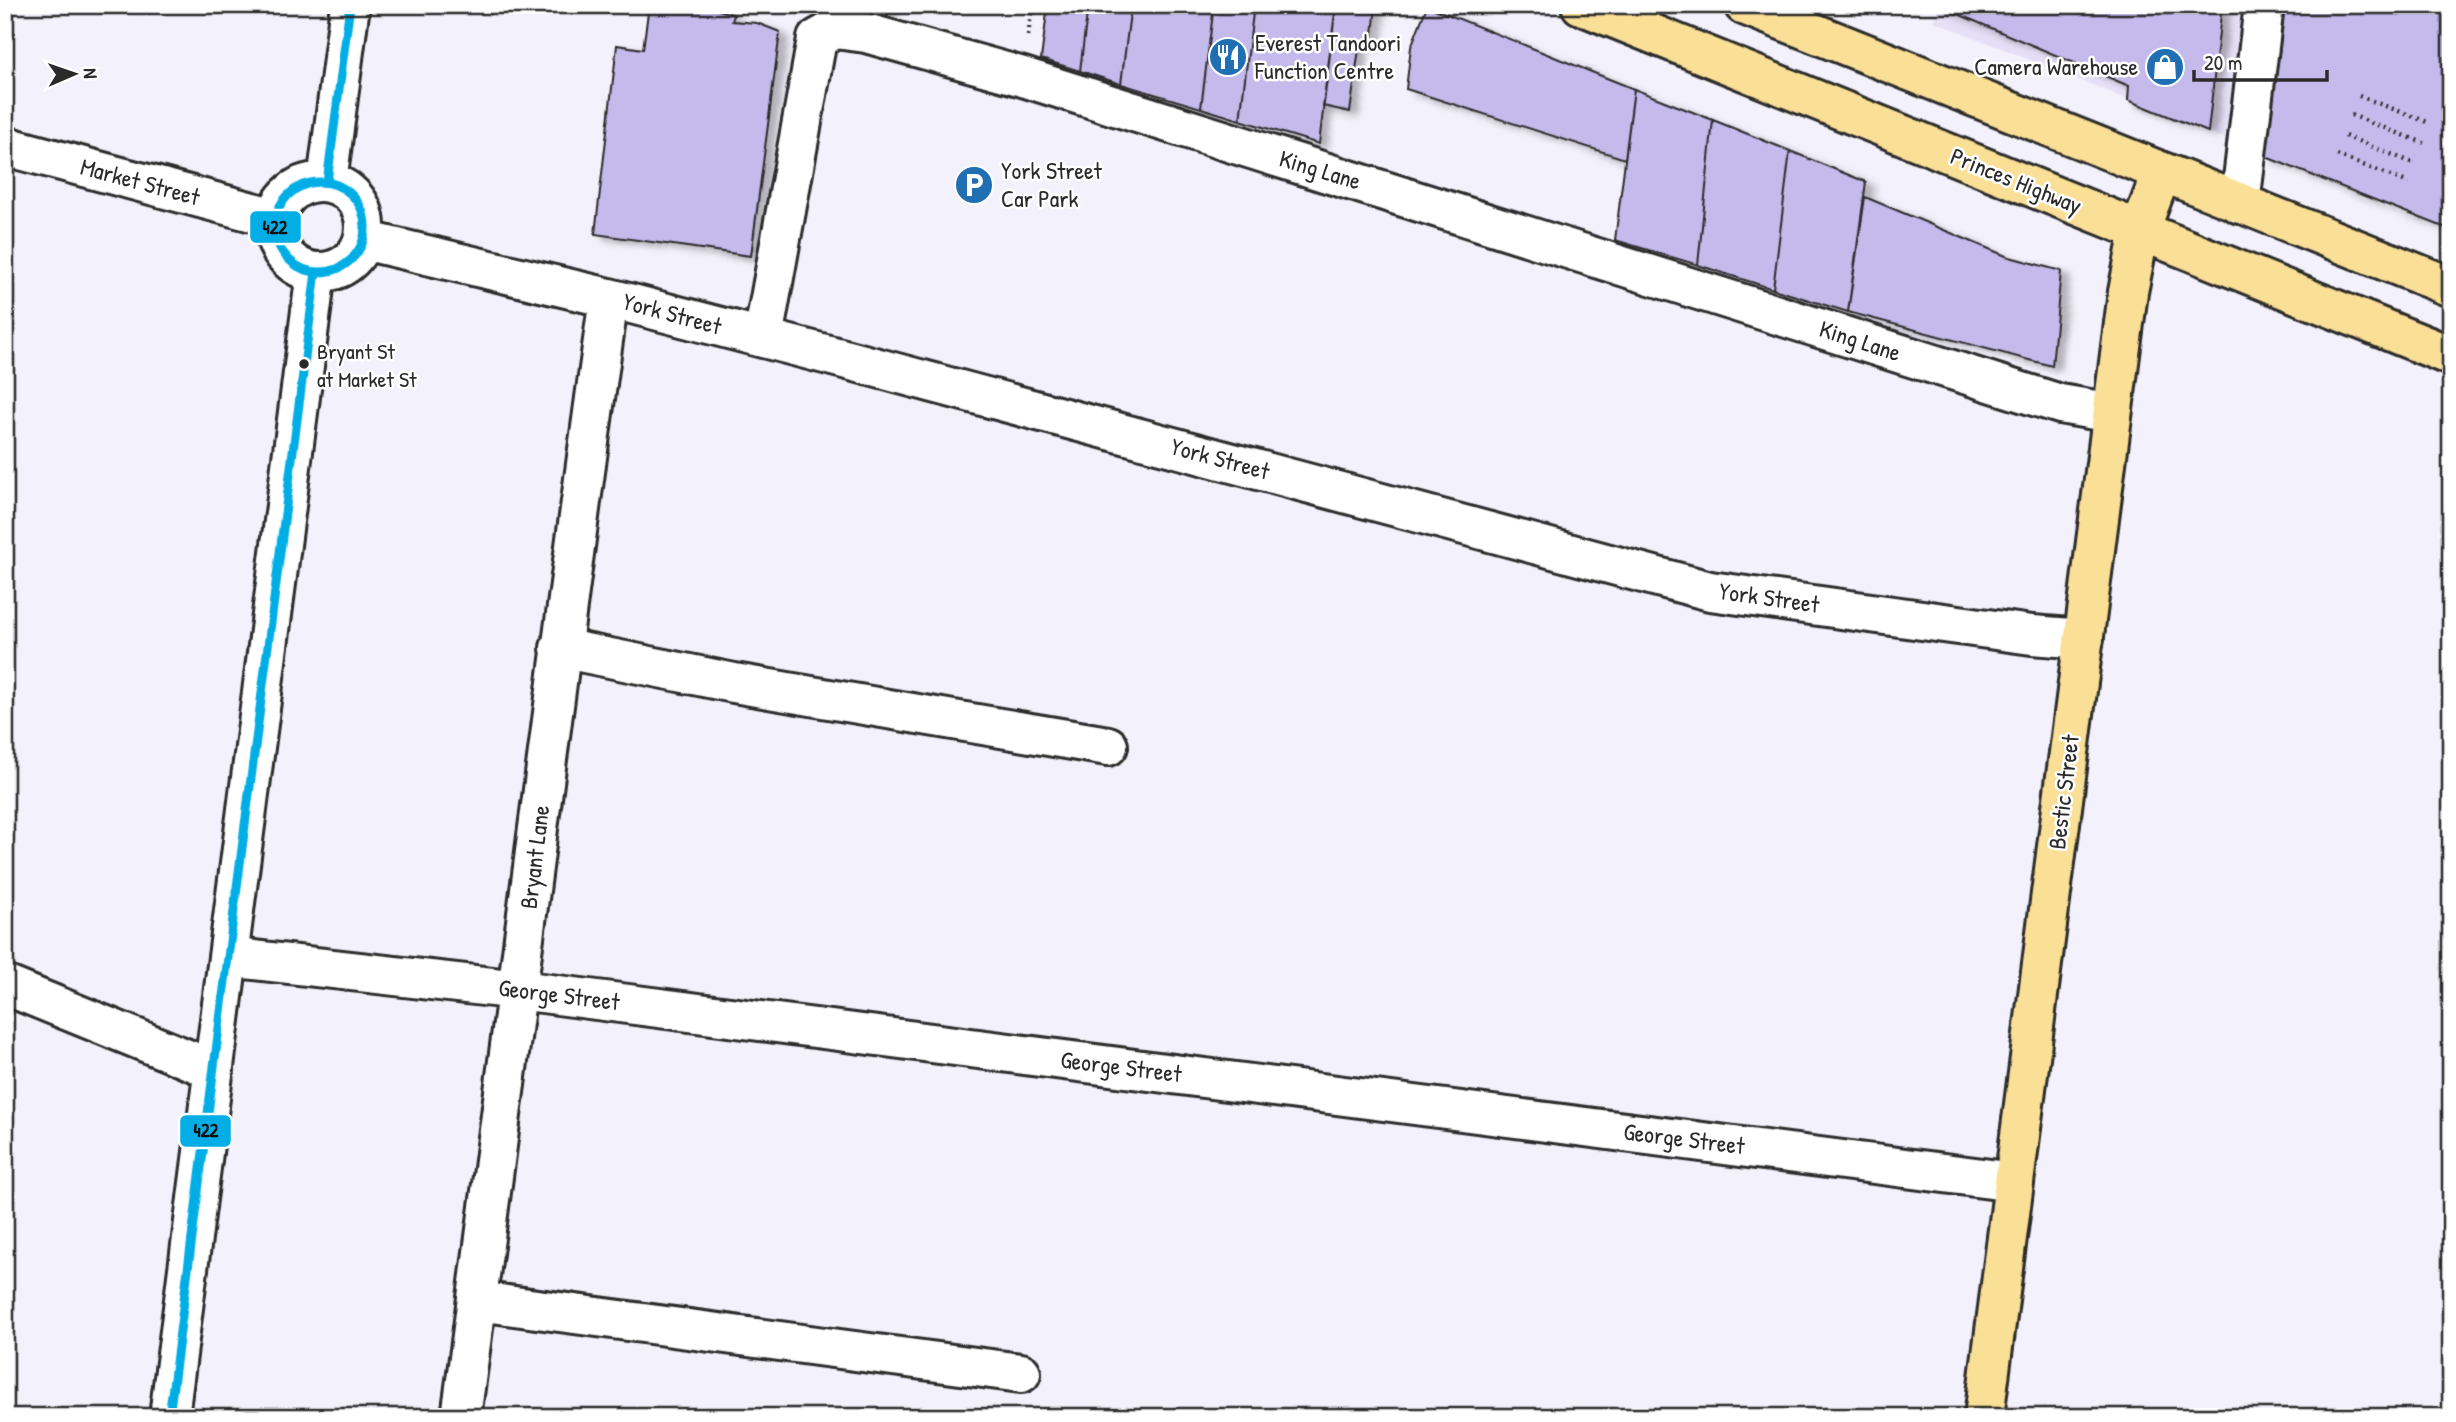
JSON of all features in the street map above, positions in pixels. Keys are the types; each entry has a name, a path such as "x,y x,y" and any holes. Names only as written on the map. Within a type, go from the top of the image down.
{"main road":[{"name":"Princes Highway","path":"1581,5 2451,356"},
{"path":"1744,5 2451,287"},
{"name":"Bestic Street","path":"1984,1417 2128,292 2140,230 2162,172"}],"street":[{"path":"327,182 351,5"},
{"path":"2240,204 2264,5"},
{"name":"King Lane","path":"763,338 817,39 835,29 866,33 1023,76 2060,404 2112,413"},
{"name":"Market Street","path":"5,146 275,218"},
{"path":"313,181 327,182 342,187 354,197 365,225 363,240 356,253 345,264 331,271 316,272 301,268 289,260 275,233 275,218 289,193 313,181"},
{"name":"York Street","path":"363,240 609,298 763,338 1710,591 2018,633 2084,639"},
{"path":"169,1417 316,272"},
{"name":"Bryant Lane","path":"461,1417 519,990 560,648 609,298"},
{"path":"560,648 611,656 734,683 1108,746"},
{"name":"George Street","path":"228,957 519,990 2014,1182"},
{"path":"5,985 214,1070"},
{"path":"477,1301 1021,1373"}],"path":[{"path":"2359,96 2430,123"},
{"path":"2351,114 2424,143"},
{"path":"2345,136 2416,164"},
{"path":"2337,155 2409,183"}],"shaded area":[{"path":"1939,5 2243,5 2225,139 1934,21"}],"building":[{"path":"649,5 704,5 734,15 732,21 757,23 780,32 751,256 595,234 617,45 643,49"},
{"path":"862,5 889,5 888,15"},
{"path":"1048,5 1088,5 1080,71 1041,59"},
{"path":"1088,5 1131,5 1121,84 1080,71"},
{"path":"1131,5 1214,5 1201,108 1121,84"},
{"name":"Everest Tandoori Function Centre","path":"1214,5 1254,5 1240,120 1201,108"},
{"path":"1254,5 1336,5 1319,144 1240,120"},
{"path":"1336,5 1376,5 1372,45 1360,42 1350,112 1323,106"},
{"path":"2222,5 2208,132 2128,100 2129,86 1939,6"},
{"path":"2285,5 2451,5 2451,230 2266,157"},
{"path":"1427,6 1634,89 1625,159 1406,89 1411,47"},
{"path":"1634,89 1713,120 1698,265 1615,240"},
{"path":"1713,120 1790,151 1773,289 1698,265"},
{"path":"1790,151 1866,182 1848,312 1773,289"},
{"path":"1865,197 2006,256 2061,271 2052,366 1848,312"}],"transit line":[{"name":"422","path":"327,182 350,5"},
{"name":"422","path":"320,182 337,186 352,195 361,210 365,227 361,244 352,259 337,268 320,272 303,268 288,259 279,244 275,227 279,210 288,195 303,186 320,182"},
{"name":"422","path":"169,1417 316,272"}],"place":[{"name":"Everest Tandoori Function Centre","path":"1228,57"},
{"name":"Camera Warehouse","path":"2165,67"},
{"name":"York Street Car Park","path":"974,185"},
{"name":"Bryant St at Market St","path":"304,364"}]}
